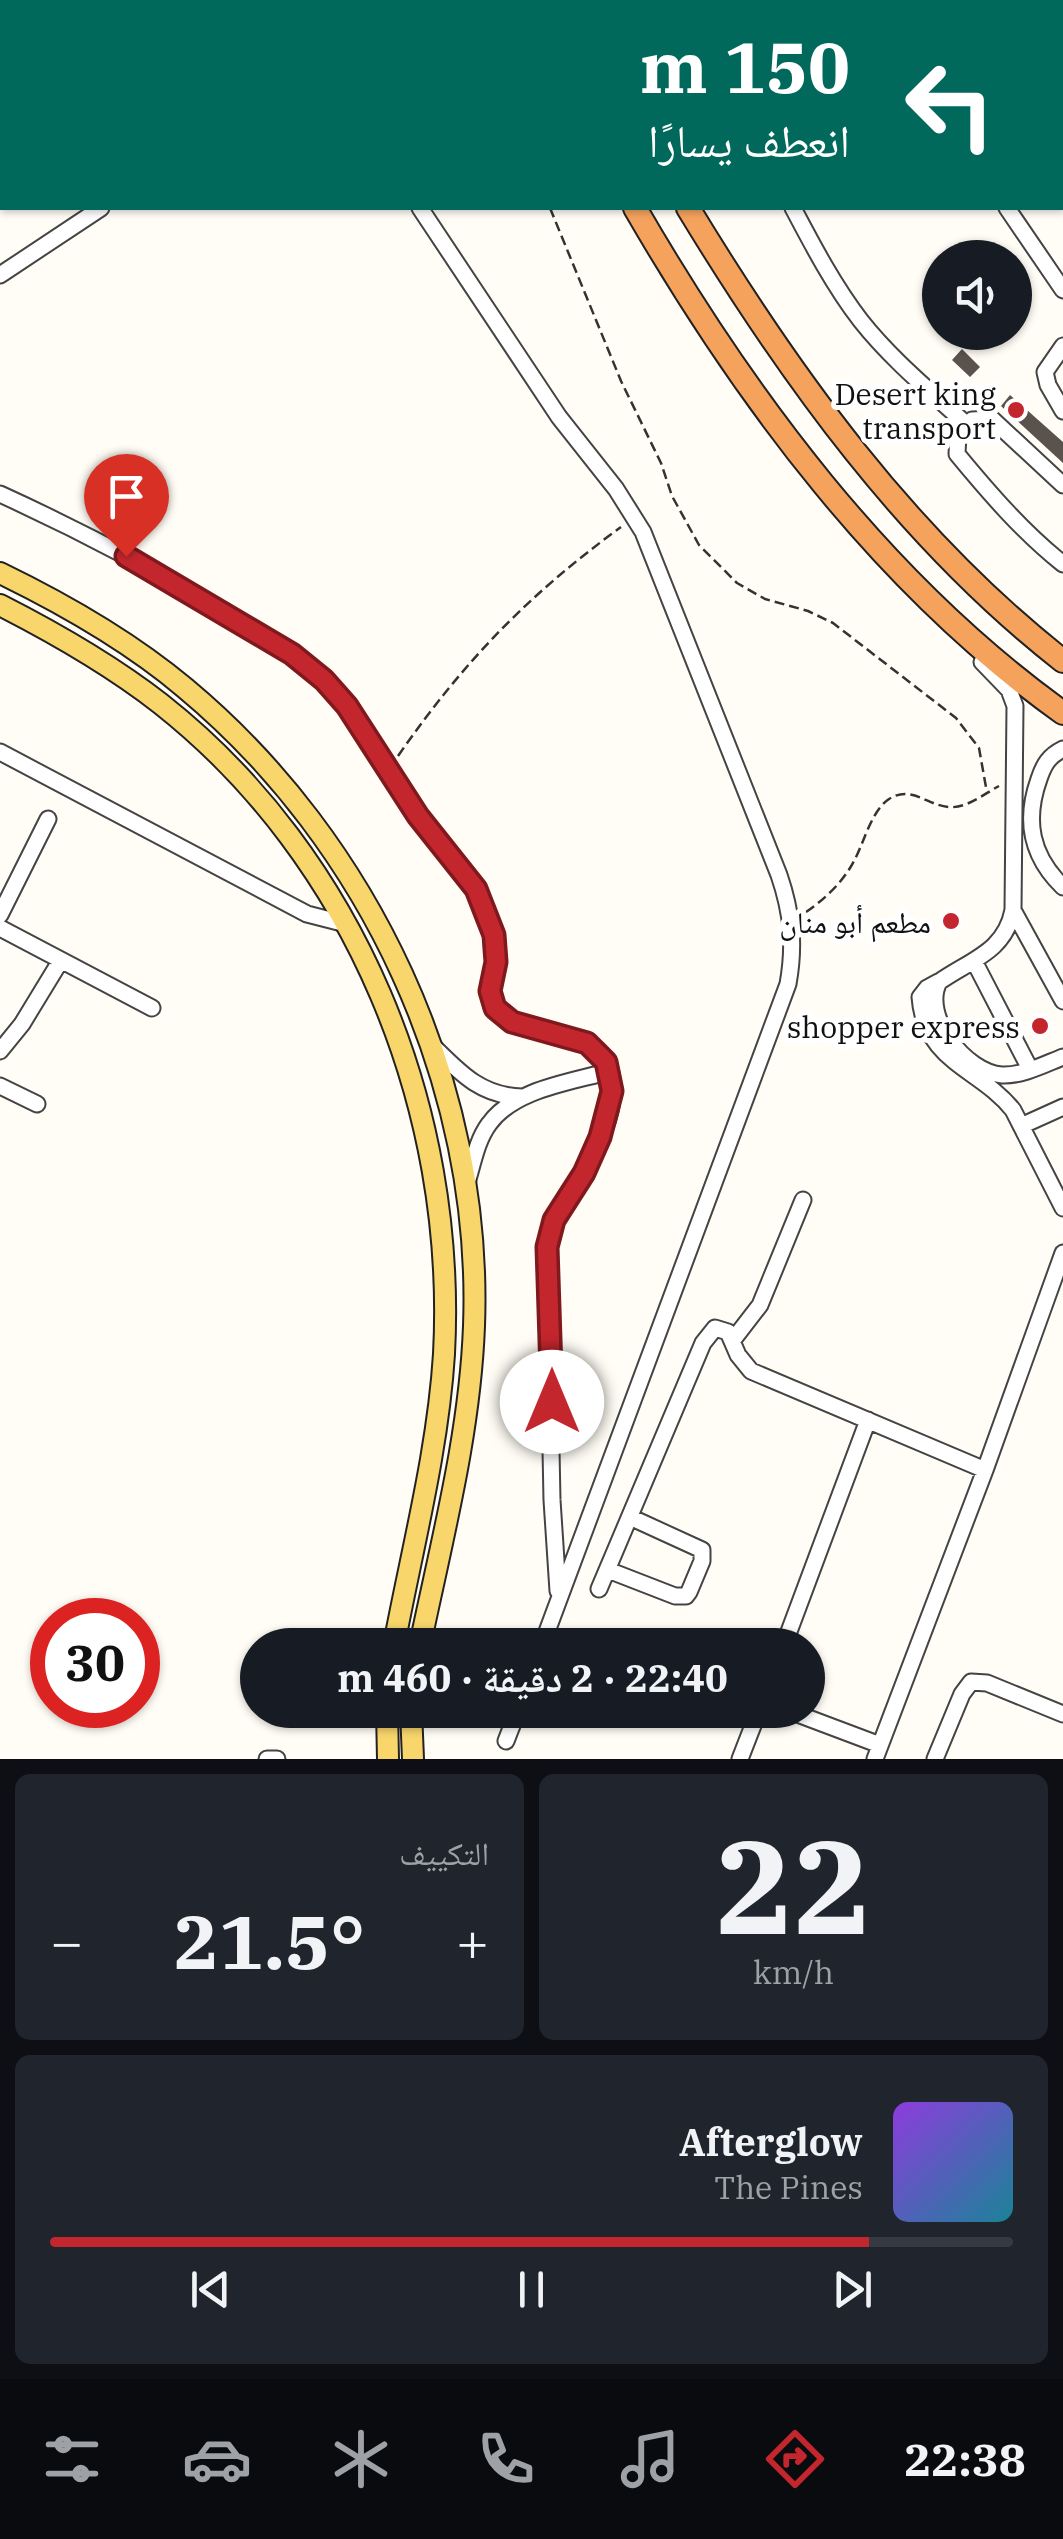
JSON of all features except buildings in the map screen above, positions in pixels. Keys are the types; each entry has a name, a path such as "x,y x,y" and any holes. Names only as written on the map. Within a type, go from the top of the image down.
{"highway":[{"path":"636,210 694,308 784,433 864,530 945,614 1063,713"},
{"path":"689,210 774,344 898,506 960,569 1063,661"}],"main road":[{"path":"0,573 89,620 138,652 213,712 268,767 328,844 369,909 432,1045 453,1114 467,1183 474,1271 471,1376 461,1446 424,1628"},
{"path":"0,605 95,657 195,734 254,793 281,826 346,924 382,997 411,1074 432,1161 443,1257 440,1401 397,1628"},
{"path":"387,1728 388,1759"},
{"path":"413,1728 414,1759"}],"street":[{"path":"0,275 98,210"},
{"path":"421,210 558,417 635,517 658,564 772,857 792,922 788,984 548,1628"},
{"path":"703,210 724,268"},
{"path":"793,210 860,320 890,354 966,424"},
{"path":"1007,210 1063,290"},
{"path":"1063,346 1045,372 1063,411"},
{"path":"1063,485 998,422 978,418 958,434 957,454 1014,519 1063,564"},
{"path":"0,494 154,571 292,654 338,695 430,831 466,873 484,905 496,948 490,991 495,1008 512,1022 587,1043 601,1054 610,1070 612,1091 600,1137 584,1173 554,1220 547,1247 552,1500 559,1599"},
{"path":"864,530 891,576 1009,690 1016,722 1010,923 998,945 920,996 931,1033 954,1063 1006,1101 1063,1208"},
{"path":"1063,749 1051,755 1043,767 1030,811 1037,853 1063,887"},
{"path":"0,752 307,914 346,924"},
{"path":"2,908 48,819"},
{"path":"1013,910 1063,1001"},
{"path":"0,928 152,1008"},
{"path":"0,1052 22,1024 60,960"},
{"path":"974,962 1030,1069"},
{"path":"939,982 934,992 937,1013 951,1039 971,1061 990,1073 1002,1075 1062,1060"},
{"path":"432,1045 482,1089 522,1098"},
{"path":"467,1183 489,1123 522,1098 610,1070"},
{"path":"0,1086 37,1104"},
{"path":"1021,1126 1063,1107"},
{"path":"1039,1164 1052,1168 1063,1188"},
{"path":"732,1340 760,1305 803,1200"},
{"path":"825,1728 877,1752 986,1470 1063,1253"},
{"path":"599,1589 706,1338 709,1332 722,1328 751,1371 986,1470"},
{"path":"790,1628 868,1420"},
{"path":"608,1570 675,1596 690,1592 703,1556 699,1546 630,1517"},
{"path":"935,1759 962,1694 972,1682 987,1683 1063,1714"},
{"path":"506,1741 511,1728"},
{"path":"740,1759 753,1728"},
{"path":"267,1759 277,1759"}],"path":[{"path":"551,210 672,496 700,545 737,583 765,599 833,623 956,718 979,748 987,793"},
{"path":"388,769 440,696 498,630 564,569 635,517"},
{"path":"792,922 836,887 852,866 883,804 892,797 905,793 948,807 970,802 1015,778"}],"place":[{"name":"Desert king transport","path":"1016,410"},
{"name":"مطعم أبو منان","path":"951,921"},
{"name":"shopper express","path":"1040,1026"}],"route":[{"path":"126,556 292,654 324,680 347,706 418,816 476,889 494,935 496,962 490,991 495,1008 506,1020 587,1043 606,1062 612,1091 606,1119 584,1173 554,1220 547,1247 552,1402"}]}
